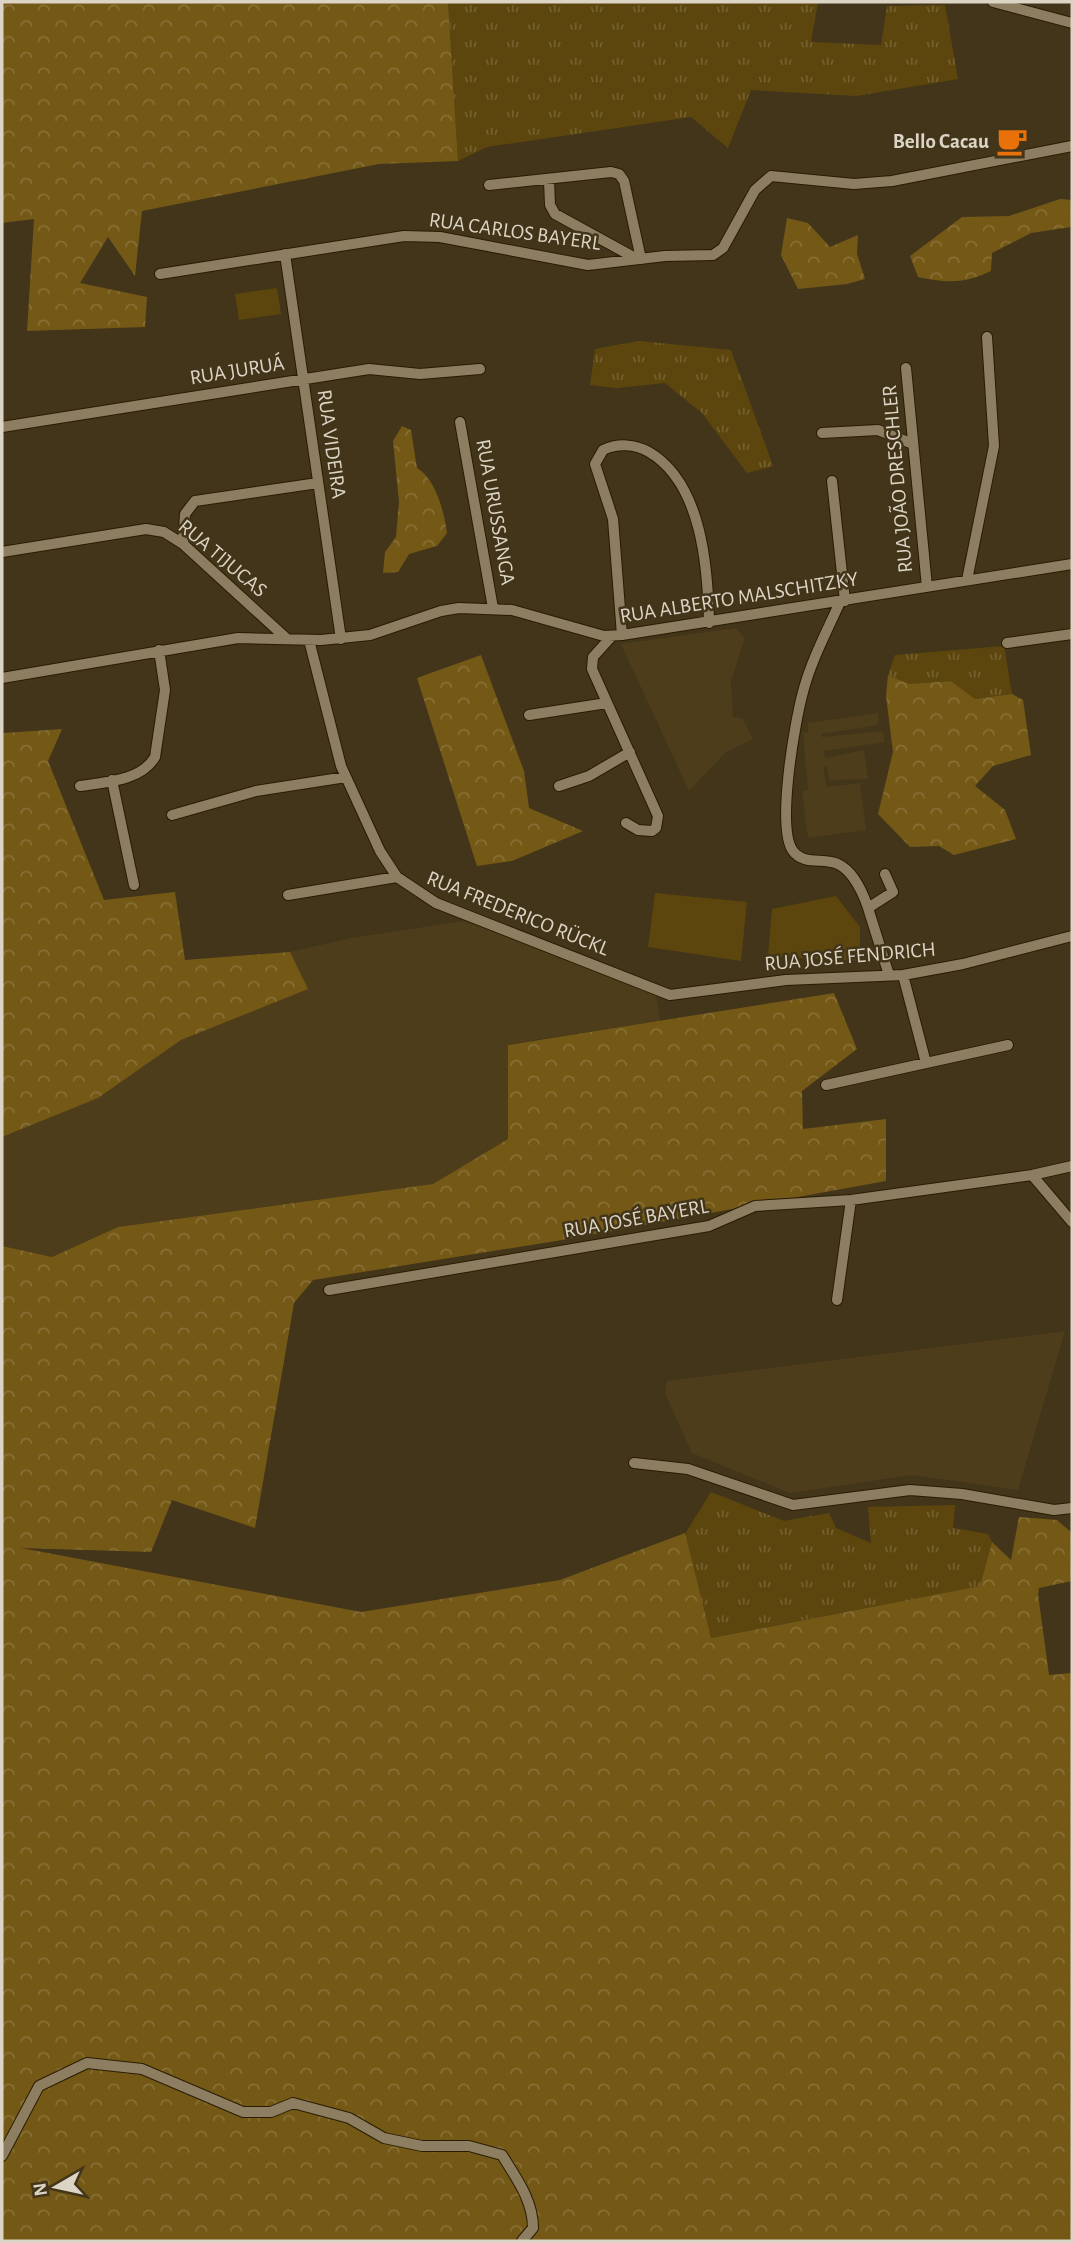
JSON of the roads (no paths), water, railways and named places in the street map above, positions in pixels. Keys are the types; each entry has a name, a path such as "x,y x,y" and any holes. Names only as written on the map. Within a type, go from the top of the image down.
{"street":[{"path":"993,2 1010,3 1072,23"},
{"name":"RUA CARLOS BAYERL","path":"160,274 422,235 574,263 605,265 639,259 713,255 723,248 755,190 771,176 853,184 892,181 1072,146"},
{"path":"489,185 611,172 619,174 624,181 639,259"},
{"path":"549,180 550,205 555,214 639,259"},
{"name":"RUA VIDEIRA","path":"285,254 341,639"},
{"path":"967,580 994,446 987,337"},
{"name":"RUA JOÃO DRESCHLER","path":"906,368 927,587"},
{"name":"RUA JURUÁ","path":"2,427 369,369 420,374 480,369"},
{"name":"RUA URUSSANGA","path":"460,422 493,608"},
{"path":"822,433 857,429 878,430 913,444"},
{"path":"626,823 645,832 656,828 658,822 656,810 607,703 592,661 617,636 613,519 600,487 596,459 610,447 631,445 656,456 679,479 687,493 703,554 709,623"},
{"path":"832,481 842,601 807,679 788,779 786,836 797,855 809,861 838,863 848,871 868,908 889,975"},
{"path":"183,544 185,514 195,501 318,483"},
{"name":"RUA TIJUCAS","path":"2,552 146,529 164,532 183,544 286,638"},
{"name":"RUA ALBERTO MALSCHITZKY","path":"2,678 238,638 341,639 381,633 440,611 493,608 521,612 617,636 1072,564"},
{"path":"1007,643 1072,634"},
{"name":"RUA FREDERICO RÜCKL","path":"309,640 345,777 380,851 397,877 436,903 670,995"},
{"path":"80,786 140,772 150,766 155,757 165,690 159,650"},
{"path":"529,715 607,703"},
{"path":"559,786 589,776 630,752"},
{"path":"172,816 256,791 345,777"},
{"path":"112,780 134,885"},
{"path":"868,908 893,892 885,874"},
{"path":"288,895 397,877"},
{"name":"RUA JOSÉ FENDRICH","path":"670,995 786,980 903,975 963,964 1072,936"},
{"path":"903,975 926,1063"},
{"path":"826,1085 1008,1045"},
{"name":"RUA JOSÉ BAYERL","path":"329,1290 709,1226 755,1206 851,1200 1032,1175 1072,1166"},
{"path":"1032,1175 1072,1222"},
{"path":"837,1300 851,1200"},
{"path":"634,1463 688,1469 793,1505 910,1490 962,1493 1054,1510 1072,1508"},
{"path":"2,2156 39,2086 87,2063 142,2069 243,2112 271,2112 293,2103 349,2118 384,2138 422,2146 469,2146 502,2155 525,2192 533,2215 533,2228 522,2241"}],"place":[{"name":"Bello Cacau","path":"1012,141"}]}
